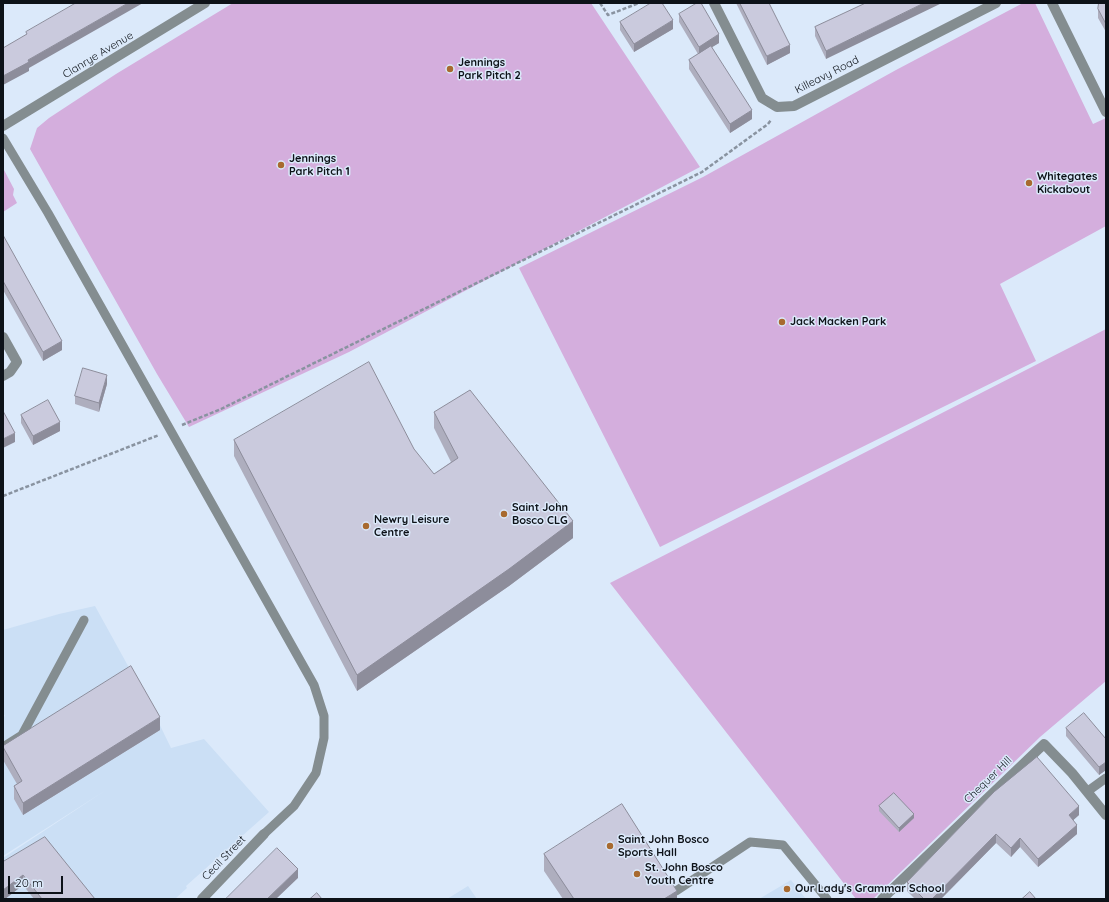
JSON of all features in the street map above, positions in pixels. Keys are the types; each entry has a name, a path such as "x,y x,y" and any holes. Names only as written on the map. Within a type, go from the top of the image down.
{"street":[{"name":"Clanrye Avenue","path":"3,126 205,3"},
{"path":"714,3 762,98 777,106"},
{"name":"Killeavy Road","path":"777,106 794,106 996,3"},
{"path":"1052,3 1106,112"},
{"path":"3,337 17,362 10,372 3,376"},
{"name":"Chequer Hill","path":"882,899 1044,744 1088,791 1106,815"},
{"name":"Cecil Street","path":"202,899 264,834"}],"lane":[{"path":"3,138 48,212 314,685 324,716 324,738 316,773 294,806 264,834"},
{"path":"4,745 22,735 84,620"},
{"path":"1088,791 1106,778"},
{"path":"676,891 750,842 783,845 826,899"}],"path":[{"path":"600,3 608,15 639,3"},
{"path":"178,426 221,410 702,172 768,124 777,106"},
{"path":"3,496 160,434"}],"shaded area":[{"path":"233,3 591,3 700,167 349,352 189,427 157,374 30,149 37,128 49,118 116,74"},
{"name":"Jack Macken Park","path":"1023,3 1035,3 1093,124 1106,118 1106,226 1000,284 1036,361 660,547 519,268 703,177 896,70"},
{"path":"3,168 14,189 13,195 17,203 3,212"},
{"path":"1106,329 1106,681 1040,737 873,899 856,899 610,583"},
{"path":"95,606 154,713 171,748 204,739 269,812 186,886 187,888 175,899 3,899 3,858 106,790 3,856 3,717 5,716 3,713 3,630 59,614"},
{"name":"Our Lady's Grammar School","path":"791,880 806,899 759,899"},
{"path":"468,886 477,899 447,899"}],"building":[{"path":"76,3 128,3 28,60 29,62 3,76 3,48 27,34 26,32"},
{"path":"651,3 662,3 673,20 634,44 620,22"},
{"path":"697,3 701,3 719,34 699,47 679,14"},
{"path":"740,3 769,3 790,45 767,56"},
{"path":"866,3 924,3 826,51 815,27"},
{"path":"1099,3 1106,3 1106,24 1098,9"},
{"path":"711,46 752,110 730,124 689,60"},
{"path":"3,235 62,341 43,352 3,281"},
{"name":"Newry Leisure Centre","path":"369,362 414,449 434,474 458,458 434,412 470,390 573,521 509,569 357,675 234,440"},
{"path":"83,368 107,375 99,403 75,396"},
{"path":"48,400 60,422 33,436 21,415"},
{"path":"3,411 15,433 3,439"},
{"path":"131,666 160,717 23,803 14,786 22,781 3,746"},
{"path":"1084,713 1106,739 1106,762 1099,767 1066,728"},
{"path":"1037,757 1079,806 1069,815 1077,825 1038,859 1020,838 1011,848 996,834 932,899 924,899 907,882 994,792"},
{"path":"894,793 914,814 899,828 879,806"},
{"name":"Saint John Bosco Sports Hall","path":"622,804 677,891 664,899 574,899 544,854"},
{"path":"45,837 95,899 42,899 23,875 3,890 3,862"},
{"path":"277,848 298,869 267,899 228,899 227,898"},
{"path":"1030,892 1036,899 1022,899"},
{"path":"317,893 322,899 310,899"}],"place":[{"name":"Jennings Park Pitch 2","path":"450,69"},
{"name":"Jennings Park Pitch 1","path":"281,165"},
{"name":"Whitegates Kickabout","path":"1029,183"},
{"name":"Jack Macken Park","path":"782,322"},
{"name":"Saint John Bosco CLG","path":"504,514"},
{"name":"Newry Leisure Centre","path":"366,526"},
{"name":"Saint John Bosco Sports Hall","path":"610,846"},
{"name":"St. John Bosco Youth Centre","path":"637,874"},
{"name":"Our Lady's Grammar School","path":"787,889"}]}
